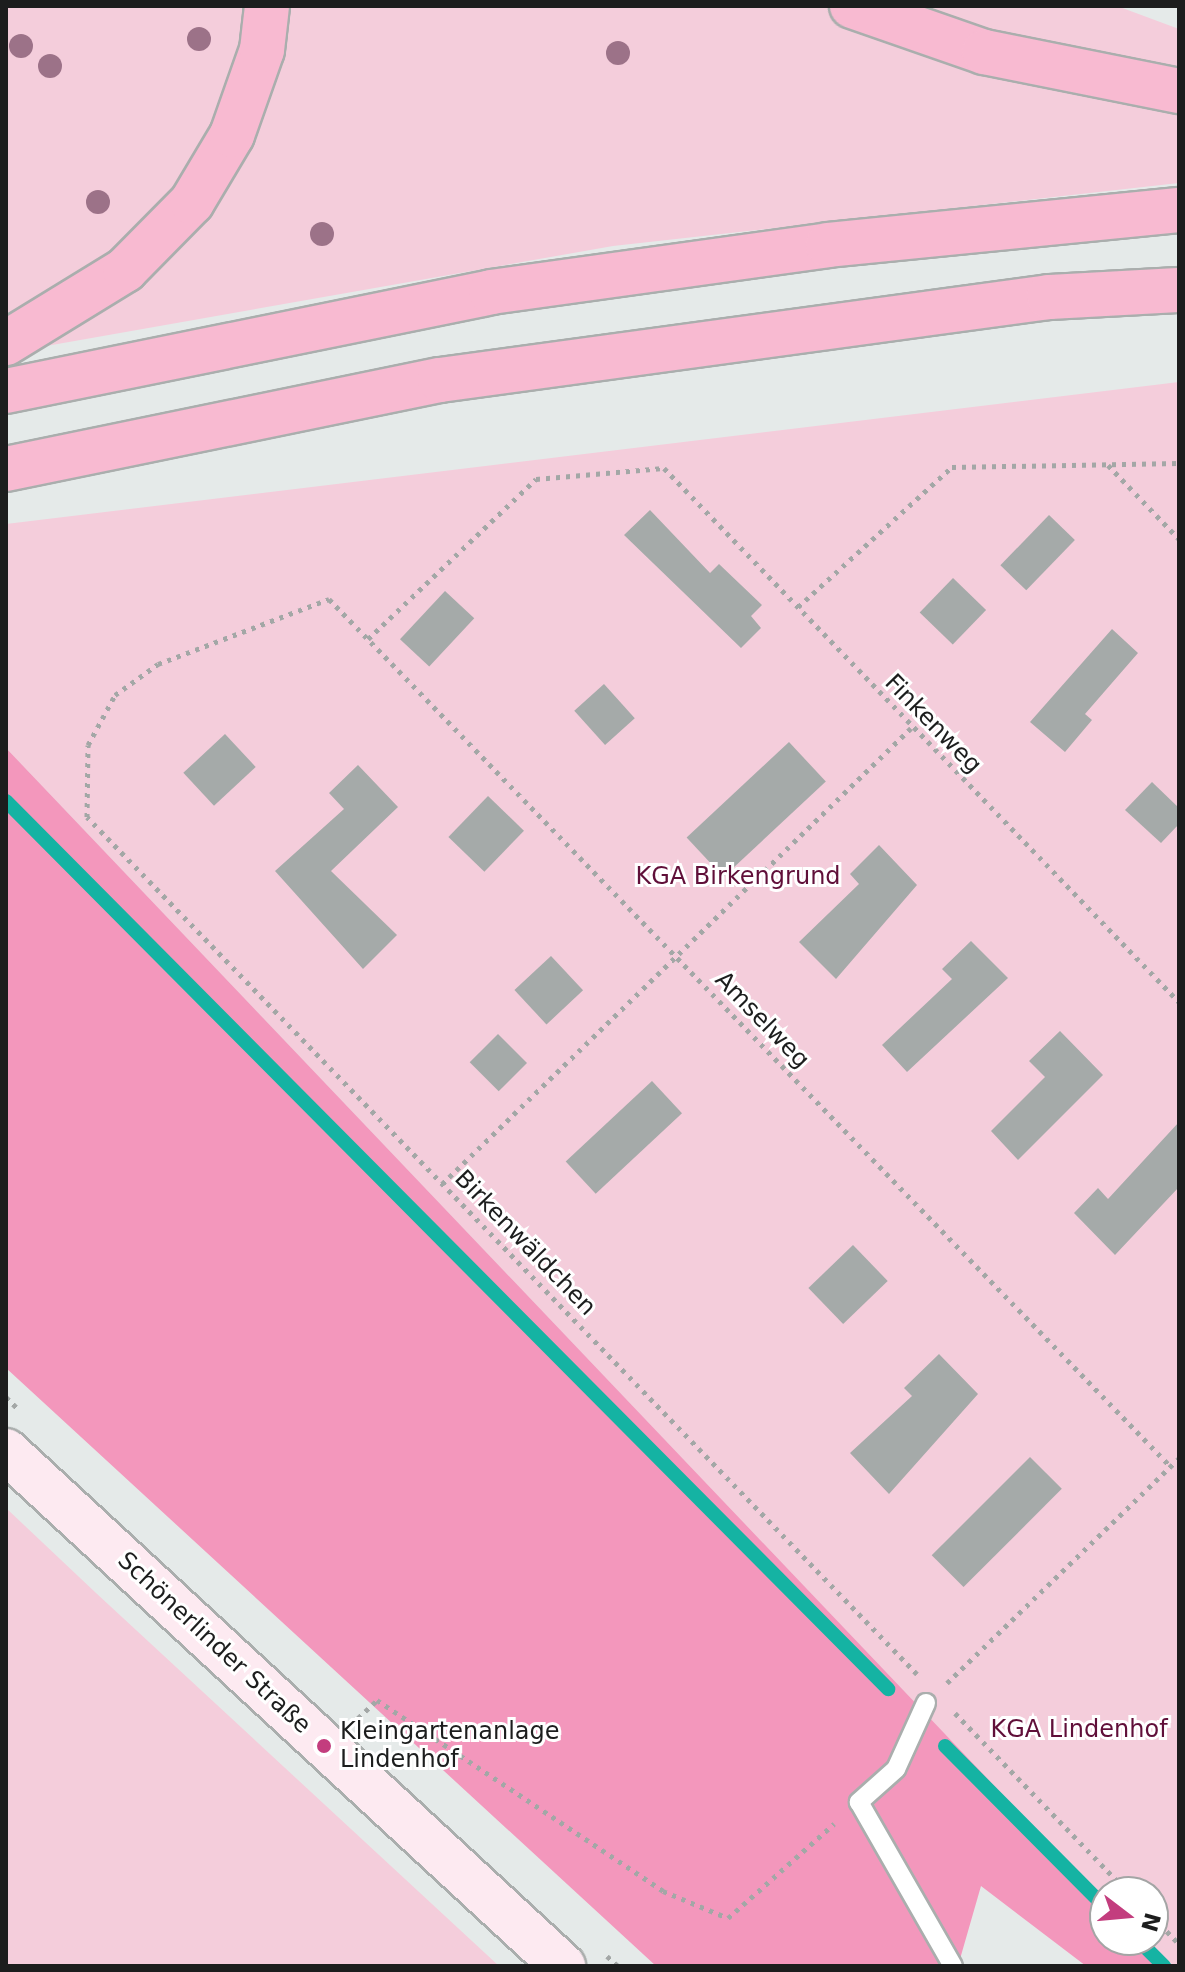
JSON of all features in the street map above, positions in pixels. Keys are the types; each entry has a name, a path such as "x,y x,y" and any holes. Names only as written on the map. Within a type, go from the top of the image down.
{"highway":[{"path":"6,343 125,270 192,202 232,135 262,50 267,6"},
{"path":"852,6 984,52 1179,91"},
{"path":"6,391 491,292 828,245 1179,210"},
{"path":"6,469 440,380 1049,297 1179,290"}],"main road":[{"name":"Schönerlinder Straße","path":"6,1451 563,1966"}],"lane":[{"path":"931,1698 896,1769 859,1802 953,1966"}],"path":[{"path":"798,607 952,467 1179,463"},
{"path":"1107,465 1179,539"},
{"name":"Finkenweg","path":"368,639 536,479 664,468 911,728 1179,1002"},
{"name":"Amselweg","path":"87,817 88,745 115,695 158,664 329,599 1170,1466"},
{"path":"442,1184 911,728"},
{"name":"Birkenwäldchen","path":"87,817 442,1184 931,1698 1112,1876"},
{"path":"931,1698 1179,1458"},
{"path":"355,1721 377,1700 663,1891 728,1918 859,1802"}],"green space":[{"path":"6,6 1117,6 1179,29 1179,183 613,246 35,348 6,327"},
{"name":"KGA Birkengrund","path":"1179,382 1179,1966 1166,1966 1156,1956 1169,1956 1169,1876 1089,1876 1089,1885 6,748 6,524"},
{"path":"6,1508 96,1593 499,1966 6,1966"}],"shaded area":[{"path":"6,748 1089,1885 1089,1956 1157,1956 1166,1966 1086,1966 981,1886 958,1966 656,1966 6,1368"}],"building":[{"path":"650,510 710,573 719,564 762,605 751,616 761,628 741,648 624,535"},
{"path":"1049,515 1075,540 1026,590 1000,565"},
{"path":"953,578 986,610 953,644 920,613"},
{"path":"445,591 474,618 429,667 400,639"},
{"path":"1112,629 1138,653 1085,714 1092,720 1065,752 1030,722"},
{"path":"604,684 635,718 605,745 574,711"},
{"path":"225,734 256,767 214,806 183,773"},
{"path":"789,742 826,781 723,877 687,837"},
{"path":"358,765 398,807 331,871 397,935 363,969 275,871 344,809 329,793"},
{"path":"1152,782 1179,808 1179,824 1161,843 1125,810"},
{"path":"488,796 524,831 484,872 448,837"},
{"path":"879,845 917,885 836,979 799,942 859,884 850,874"},
{"path":"971,941 1008,978 907,1072 882,1045 952,979 942,969"},
{"path":"551,956 583,990 546,1024 514,990"},
{"path":"1060,1031 1103,1075 1018,1160 991,1131 1045,1077 1029,1061"},
{"path":"498,1034 527,1063 499,1091 470,1062"},
{"path":"652,1081 682,1113 596,1194 566,1161"},
{"path":"1179,1122 1179,1187 1115,1255 1074,1213 1098,1188 1108,1199"},
{"path":"853,1245 888,1281 843,1324 808,1288"},
{"path":"939,1354 978,1394 889,1494 850,1453 912,1396 904,1388"},
{"path":"1030,1457 1062,1489 964,1587 932,1555"}],"waterway":[{"path":"6,801 888,1689"},
{"path":"945,1746 1089,1891"},
{"path":"1154,1956 1164,1966"}],"place":[{"name":"Kleingartenanlage Lindenhof","path":"324,1746"}],"park label":[{"name":"KGA Lindenhof","path":"1079,1730"}]}
